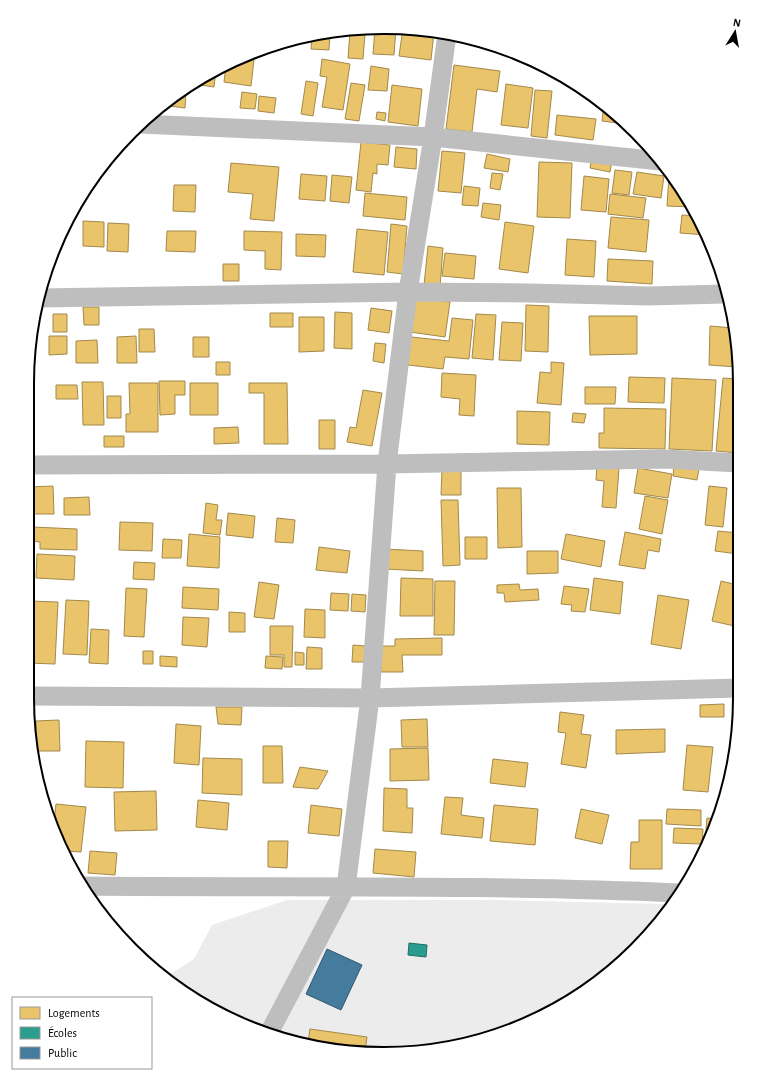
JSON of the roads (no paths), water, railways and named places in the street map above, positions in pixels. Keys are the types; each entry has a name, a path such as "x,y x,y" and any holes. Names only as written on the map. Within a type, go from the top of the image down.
{"street":[{"path":"272,1028 346,887 370,698 387,464 408,292 433,137 446,40"},
{"path":"149,124 433,137 652,160"},
{"path":"45,298 408,292 648,296 721,294"},
{"path":"34,465 387,464 666,459 733,462"},
{"path":"34,696 370,698 733,688"},
{"path":"89,886 346,887 674,892"}]}
